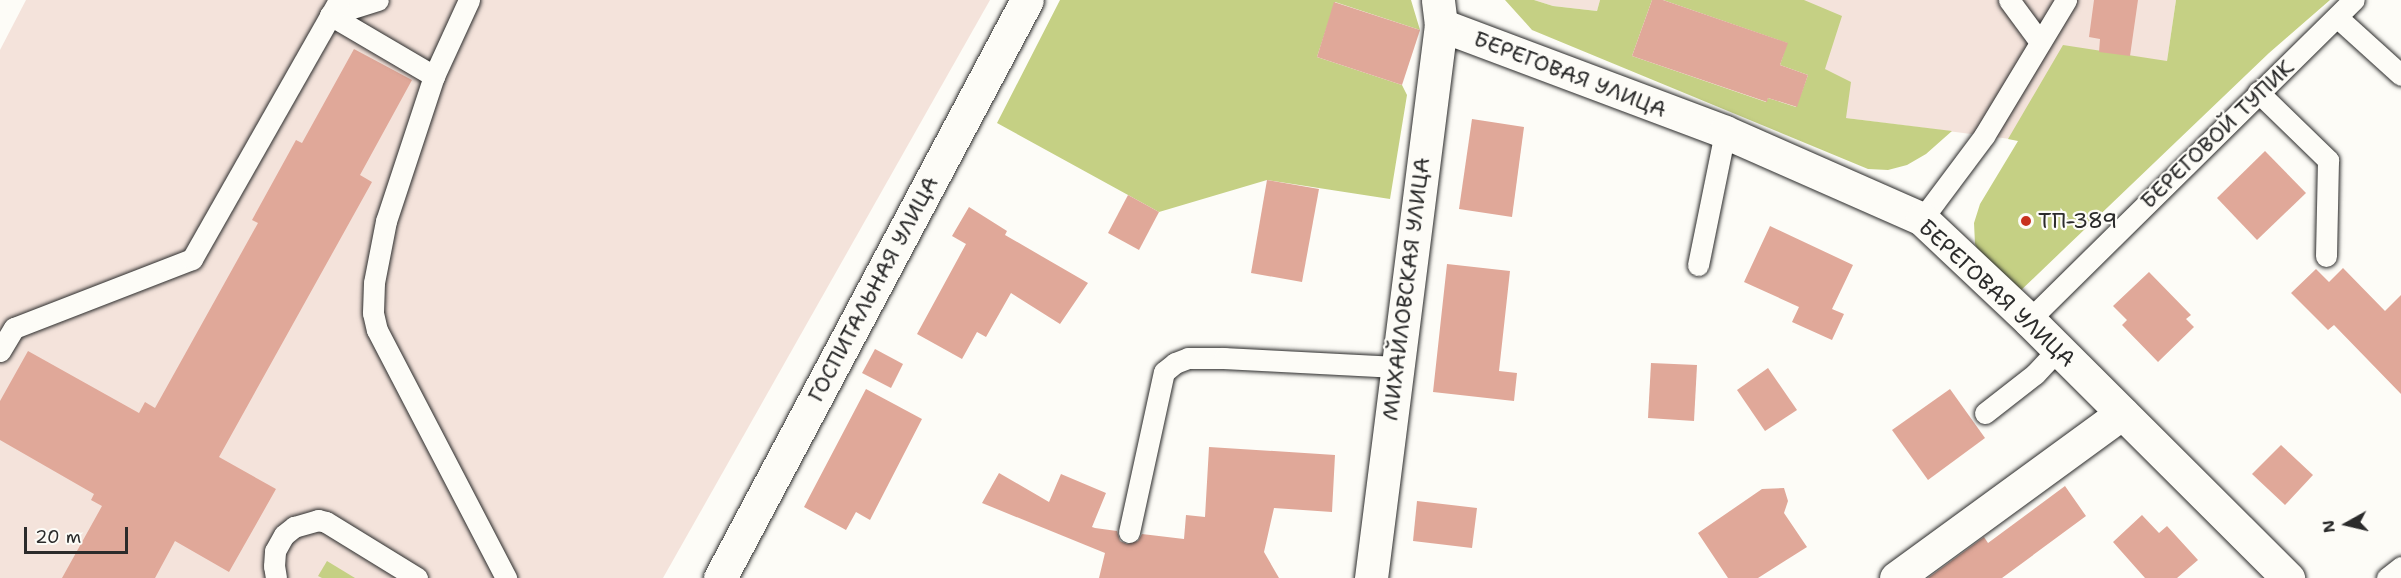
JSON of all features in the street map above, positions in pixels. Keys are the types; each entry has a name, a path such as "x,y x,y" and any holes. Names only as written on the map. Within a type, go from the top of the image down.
{"street":[{"name":"ГОСПИТАЛЬНАЯ УЛИЦА","path":"720,578 1027,0"},
{"name":"БЕРЕГОВАЯ УЛИЦА","path":"1439,13 1725,132 1922,219 2029,320 2286,577"},
{"name":"МИХАЙЛОВСКАЯ УЛИЦА","path":"1371,578 1439,13"},
{"path":"1896,578 2122,413"}],"lane":[{"path":"0,351 14,328 192,259 335,8 378,0"},
{"path":"469,0 434,76 387,221 374,283 373,313 377,330 506,578"},
{"path":"2009,0 2040,42"},
{"path":"1922,219 1984,136 2066,0"},
{"name":"БЕРЕГОВОЙ ТУПИК","path":"2029,320 2354,0"},
{"path":"335,8 434,76"},
{"path":"2337,17 2401,75"},
{"path":"2258,92 2328,160 2326,256"},
{"path":"1698,265 1725,132"},
{"path":"1985,413 2034,374 2058,349"},
{"path":"1129,532 1164,372 1175,363 1188,358 1224,358 1396,367"},
{"path":"276,578 273,566 275,551 284,535 294,527 318,520 326,522 417,578"},
{"path":"2387,578 2401,567"}],"shaded area":[{"path":"26,0 990,0 663,578 0,578 0,50"},
{"path":"1534,0 1600,0 1597,11 1553,6"},
{"path":"1804,0 2176,0 2167,61 2018,140 1846,118 1825,69"}],"green space":[{"path":"1060,0 1411,0 1420,30 1335,2 1317,57 1402,85 1407,95 1390,199 1267,180 1159,212 997,123"},
{"path":"1505,0 1534,0 1553,6 1597,11 1600,0 1652,0 1632,56 1766,102 1768,98 1796,107 1808,75 1780,65 1787,43 1663,0 1804,0 1842,16 1825,69 1851,82 1846,118 1952,131 1926,154 1907,165 1888,170 1868,169 1532,30"},
{"path":"2176,0 2330,0 2269,53 2017,294 1983,259 1975,244 1974,223 1980,204 2018,141 2008,139 2063,45 2167,61"},
{"path":"327,561 355,578 318,576"}],"building":[{"path":"1652,0 1663,0 1788,43 1780,65 1808,75 1797,107 1768,98 1767,102 1632,56"},
{"path":"2094,0 2138,0 2130,56 2099,52 2100,39 2089,37"},
{"path":"1334,2 1420,30 1402,85 1317,57"},
{"path":"354,49 412,80 360,175 372,182 219,457 276,489 229,572 175,541 155,578 62,578 102,506 91,500 94,494 0,440 0,401 28,351 139,413 145,402 155,408 258,223 252,220 296,140 302,143"},
{"path":"1472,119 1524,127 1512,217 1459,209"},
{"path":"2265,151 2306,193 2257,240 2217,198"},
{"path":"1267,180 1319,189 1302,282 1251,273"},
{"path":"1128,195 1159,212 1139,250 1108,233"},
{"path":"969,207 1007,231 1005,235 1088,283 1060,324 1011,293 986,337 977,332 962,359 917,334 966,244 952,236"},
{"path":"1770,226 1853,265 1832,309 1844,314 1832,340 1792,322 1799,307 1744,282"},
{"path":"1447,264 1510,271 1499,371 1517,373 1514,401 1433,392"},
{"path":"2343,268 2385,311 2401,295 2401,394 2334,325 2328,330 2291,293 2316,269 2329,282"},
{"path":"2149,272 2191,315 2186,319 2194,327 2158,362 2122,325 2127,320 2113,306"},
{"path":"875,349 903,364 891,388 862,373"},
{"path":"1651,363 1697,365 1694,421 1648,418"},
{"path":"1768,368 1797,410 1765,431 1737,390"},
{"path":"866,389 922,419 870,520 856,512 846,530 804,507"},
{"path":"1950,389 1985,438 1928,480 1892,430"},
{"path":"2281,445 2313,475 2285,505 2252,474"},
{"path":"1209,447 1335,455 1332,512 1274,508 1264,552 1279,578 1099,578 1105,553 982,503 999,473 1049,502 1061,474 1106,493 1092,527 1117,531 1120,541 1127,544 1138,541 1142,534 1184,539 1186,515 1205,517"},
{"path":"2065,486 2086,516 2002,578 1928,578 1984,537 1988,543"},
{"path":"1784,488 1788,501 1784,513 1807,547 1758,578 1728,578 1698,533 1762,489"},
{"path":"1417,501 1477,508 1472,548 1413,541"},
{"path":"2142,515 2159,533 2167,526 2198,560 2177,578 2145,578 2113,542"}],"place":[{"name":"ТП-389","path":"2026,221"}]}
